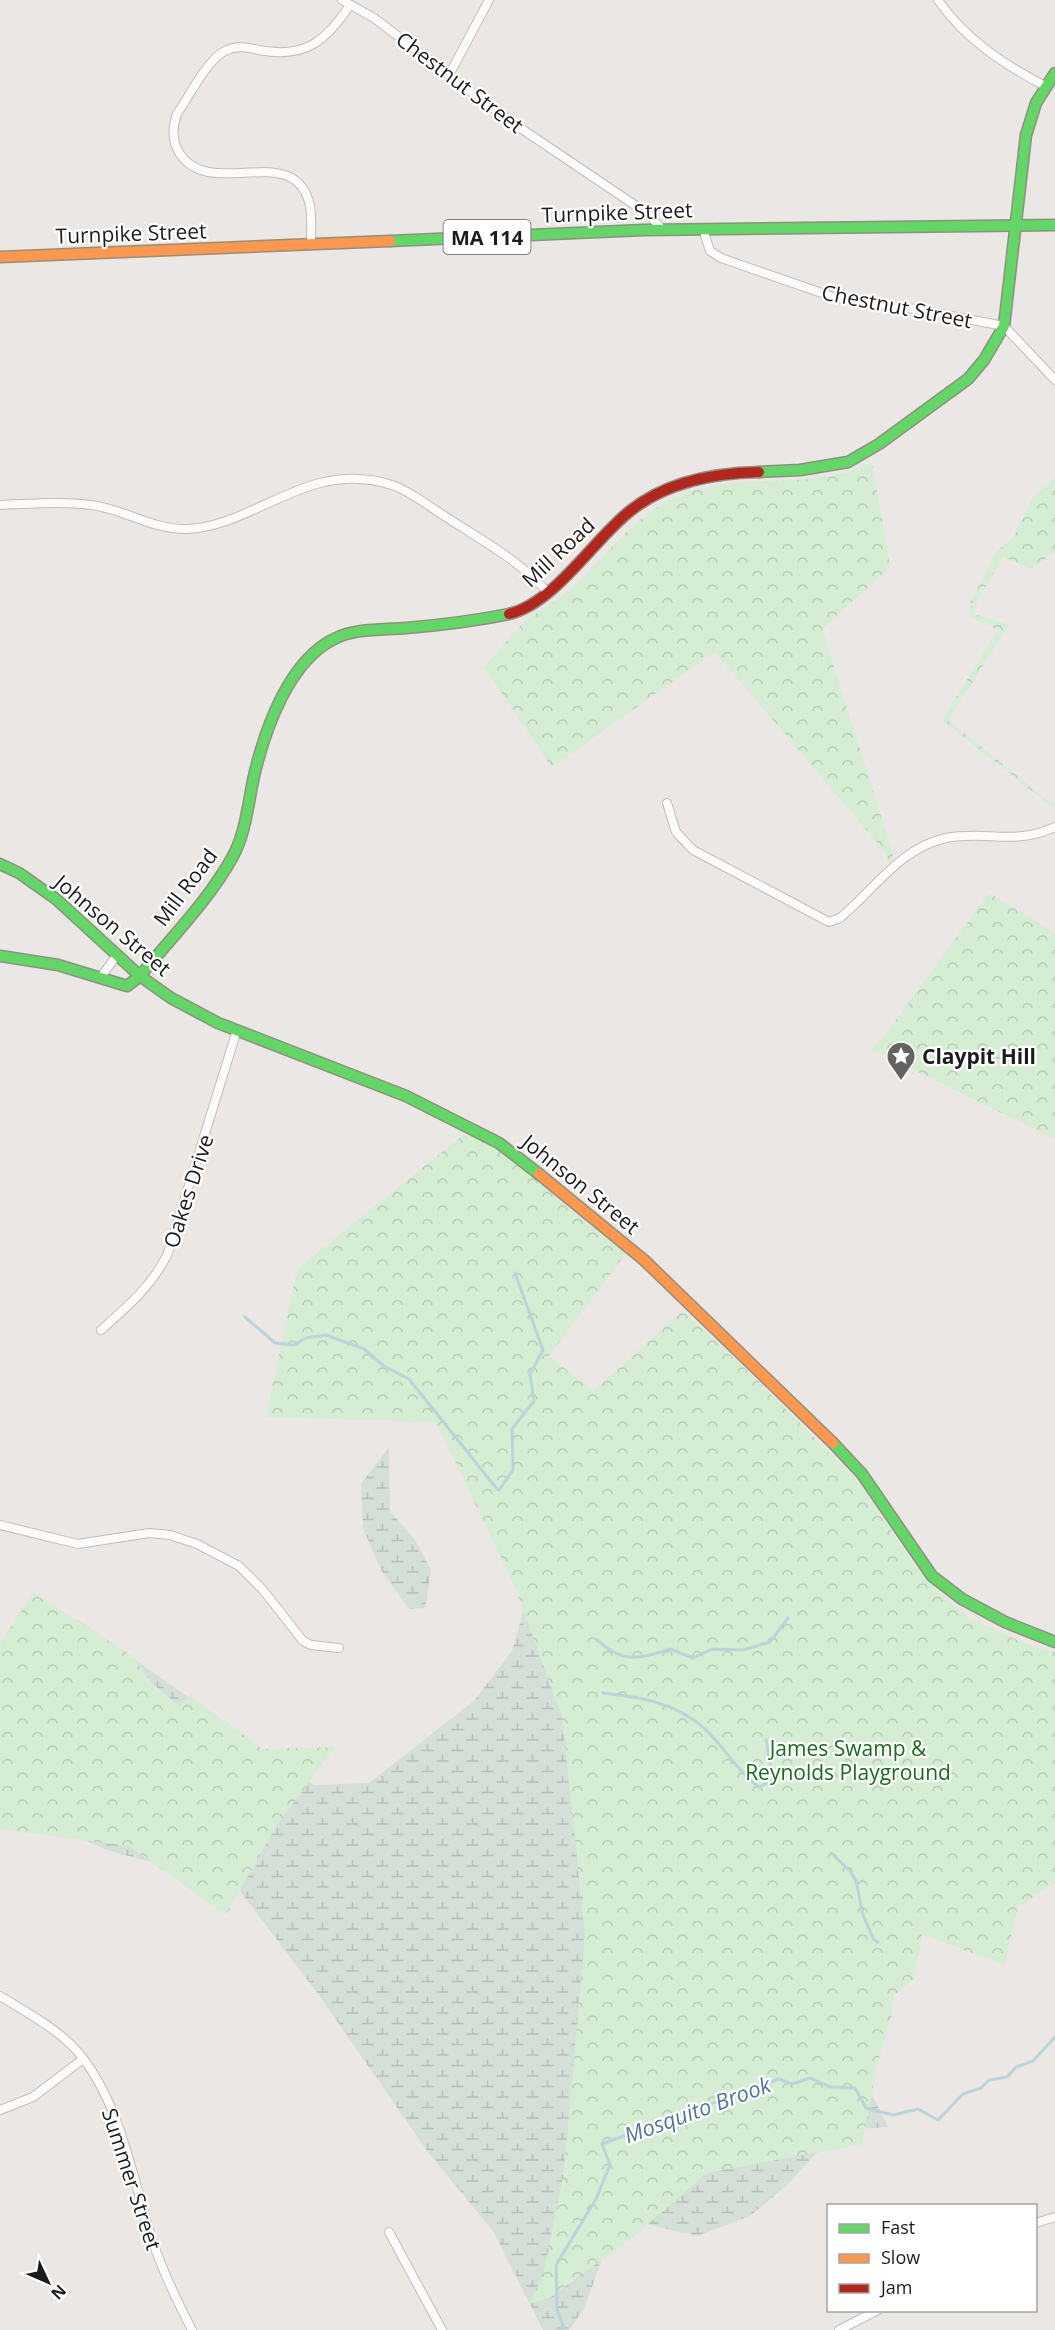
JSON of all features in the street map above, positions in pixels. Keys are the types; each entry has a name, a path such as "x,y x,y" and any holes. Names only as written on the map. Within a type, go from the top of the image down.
{"main road":[{"name":"Mill Road","path":"140,976 205,898 233,857 241,839 255,773 267,735 292,677 311,654 335,638 356,632 490,620 517,612 548,593 630,511 668,488 725,472 836,465 867,452 968,379 984,360 1004,326 1026,135 1036,103 1055,73"},
{"name":"Turnpike Street","path":"0,257 703,229 1055,225"},
{"name":"Johnson Street","path":"0,864 19,873 56,900 140,976 171,998 237,1030 406,1096 499,1143 578,1204 644,1260 831,1441 862,1474 932,1576 963,1599 1005,1622 1055,1642"},
{"path":"0,956 39,961 127,986 140,976"}],"street":[{"name":"Chestnut Street","path":"342,0 383,24 510,121 648,214 663,231"},
{"path":"449,75 489,0"},
{"path":"938,0 983,48 1012,69 1045,86"},
{"path":"311,244 310,206 306,195 294,179 277,172 202,172 187,162 177,150 174,123 177,114 220,54 242,47 282,52 308,47 334,28 350,4"},
{"name":"Chestnut Street","path":"703,229 710,251 721,258 839,299 915,309 1004,326"},
{"path":"1004,326 1055,380"},
{"path":"0,505 55,502 92,505 162,527 194,528 213,524 319,483 352,478 372,480 403,490 471,533 523,568 548,593"},
{"path":"668,803 675,832 693,850 820,919 834,922 853,907 898,861 919,847 946,838 1034,836 1055,827"},
{"path":"101,977 115,962 117,955"},
{"name":"Oakes Drive","path":"101,1330 140,1295 162,1267 237,1030"},
{"path":"0,1525 78,1544 148,1533 170,1535 197,1544 239,1566 263,1590 303,1641 311,1645 339,1648"},
{"name":"Summer Street","path":"0,1996 49,2028 76,2050 93,2072 117,2123 156,2253 192,2330"},
{"path":"0,2110 33,2097 83,2060"},
{"path":"1037,2222 1055,2217"},
{"path":"389,2232 442,2330"},
{"path":"839,2330 874,2312"}],"green space":[{"path":"872,462 890,567 822,629 894,858 889,864 886,853 715,652 552,767 484,667 521,625 568,591 632,527 666,502 712,486 834,475"},
{"path":"1055,478 1055,552 1031,569 1003,557 977,602 974,614 1009,625 948,720 1055,806 1055,809 942,720 998,630 969,616 971,601 997,551 1013,538 1033,497"},
{"path":"989,893 1055,933 1055,1139 871,1049 882,1039"},
{"name":"James Swamp & Reynolds Playground","path":"478,1135 500,1146 627,1252 549,1356 593,1391 683,1311 756,1379 861,1485 910,1559 939,1593 971,1619 1024,1643 1055,1652 1055,1883 1018,1907 1004,1965 922,1934 914,1979 893,1996 893,2010 878,2062 862,2144 707,2173 631,2239 551,2297 529,2304 543,2275 564,2171 585,1934 562,1717 514,1585 436,1422 266,1417 297,1269 462,1136"},
{"path":"389,1447 390,1511 415,1540 431,1570 425,1608 409,1609 381,1570 363,1528 361,1484"},
{"path":"33,1592 131,1655 151,1682 179,1706 190,1696 263,1749 335,1747 275,1828 226,1915 129,1846 0,1829 0,1644"},
{"path":"525,1605 837,2061 872,2095 888,2127 838,2130 786,2186 750,2216 697,2236 624,2219 604,2253 584,2309 569,2330 543,2330 493,2231 428,2152 318,1994 234,1883 209,1859 147,1861 107,1850 37,1819 44,1642 78,1620 314,1785 369,1783 474,1701 512,1651"}],"waterway":[{"path":"499,1490 513,1470 512,1429 534,1401 530,1374 543,1350 515,1273"},
{"path":"245,1317 275,1343 294,1345 306,1338 326,1335 364,1349 384,1366 409,1379 497,1489"},
{"path":"598,1640 607,1648 623,1656 641,1657 670,1649 693,1658 712,1649 743,1650 770,1642 788,1618"},
{"path":"603,1693 644,1699 683,1713 706,1730 744,1774 759,1787 773,1780 766,1740"},
{"path":"831,1853 850,1871 856,1881 863,1915 874,1940 878,1942"},
{"name":"Mosquito Brook","path":"562,2330 563,2326 557,2309 556,2265 596,2199 610,2165 602,2144 779,2079 792,2084 810,2078 830,2087 855,2088 866,2108 893,2115 918,2109 938,2120 963,2094 981,2088 989,2080 1007,2077 1016,2067 1033,2061 1055,2037"}],"traffic: fast":[{"path":"759,472 800,470 848,462 879,444 968,379 984,360 1004,326 1026,135 1036,103 1055,73"},
{"path":"390,241 644,230 1055,225"},
{"path":"0,956 58,965 127,986 140,976 189,919 232,858 244,828 254,776 272,718 292,680 318,649 342,635 360,631 445,624 509,614"},
{"path":"0,864 19,873 56,899 140,976 171,998 218,1023 406,1096 499,1143 539,1174"},
{"path":"833,1443 862,1474 932,1576 962,1599 1005,1622 1055,1642"}],"traffic: slow":[{"path":"0,257 390,241"},
{"path":"539,1174 644,1260 833,1443"}],"traffic: jam":[{"path":"509,614 526,608 558,584 616,523 644,501 691,481 725,474 759,472"}],"place":[{"name":"Claypit Hill","path":"901,1082"}]}
